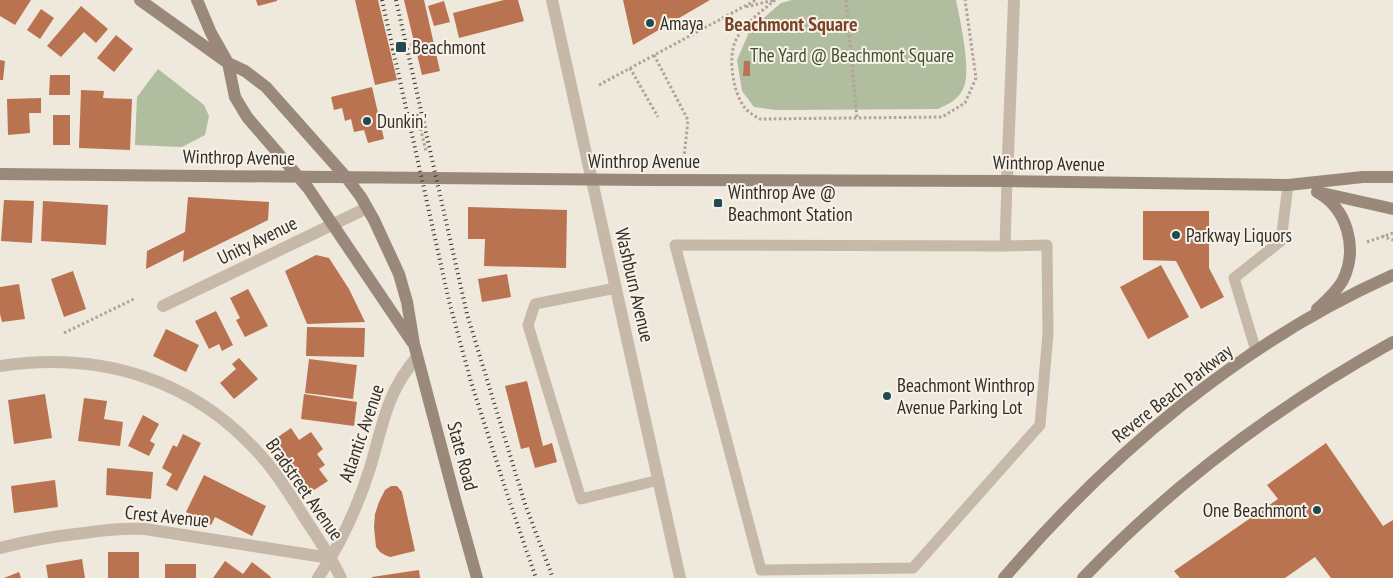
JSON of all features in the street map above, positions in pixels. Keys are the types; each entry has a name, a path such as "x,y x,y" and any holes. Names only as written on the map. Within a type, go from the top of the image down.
{"main road":[{"name":"State Road","path":"140,0 228,63 245,71 266,87 346,177 367,208 385,242 401,281 407,302 417,357 477,578"},
{"name":"State Road","path":"197,0 211,33 228,63 236,98 241,108 299,177 414,344"},
{"name":"Winthrop Avenue","path":"0,174 1007,181 1288,185 1355,178 1393,177"},
{"name":"Winthrop Avenue","path":"1288,185 1393,210"},
{"path":"1295,326 1320,307 1343,280 1349,258 1349,238 1342,218 1329,200 1317,192"},
{"name":"Revere Beach Parkway","path":"1004,578 1073,502 1136,444 1187,401 1256,351 1295,326 1360,291 1393,276"},
{"path":"1083,578 1152,511 1219,456 1289,405 1343,370 1393,342"}],"street":[{"name":"Washburn Avenue","path":"552,0 680,578"},
{"path":"1007,181 1014,0"},
{"name":"Unity Avenue","path":"163,306 367,208"},
{"name":"Atlantic Avenue","path":"318,578 346,528 362,489 388,406 396,387 417,357"},
{"name":"Bradstreet Avenue","path":"0,366 50,362 93,365 143,377 172,388 193,399 225,420 262,456 279,478 330,558"},
{"name":"Crest Avenue","path":"0,548 59,536 134,528 330,558"},
{"path":"330,558 341,578"}],"lane":[{"path":"1005,246 1007,181"},
{"path":"1256,351 1234,278 1281,240 1288,185"},
{"path":"675,245 1005,246 1046,245 1048,334 1040,425 913,568 761,570 675,245"},
{"path":"616,288 535,304 528,325 582,499 659,480"}],"path":[{"path":"599,85 756,0"},
{"path":"740,9 775,0 745,26 735,42 732,62 737,95 746,109 760,119 942,117 965,103 976,78 965,0"},
{"path":"846,0 857,118"},
{"path":"390,50 414,44"},
{"path":"654,55 688,120 684,157"},
{"path":"630,68 658,117"},
{"path":"416,114 426,151"},
{"path":"1362,244 1393,233"},
{"path":"1382,236 1393,240"},
{"path":"64,333 134,300"}],"green space":[{"name":"The Yard @ Beachmont Square","path":"792,0 956,0 966,60 965,83 962,91 954,100 938,109 776,110 754,107 742,91 737,60 750,30 781,3"},
{"path":"158,69 204,105 209,116 205,135 182,147 135,145 137,97"}],"building":[{"path":"0,0 31,0 15,25 0,16"},
{"path":"256,0 277,0 277,1 258,6"},
{"path":"355,0 378,0 397,80 375,85"},
{"path":"404,0 424,0 440,71 422,75"},
{"path":"504,0 518,0 524,21 459,38 453,13"},
{"name":"Amaya","path":"623,0 710,0 633,45"},
{"path":"444,1 450,22 434,26 428,6"},
{"path":"81,6 108,29 96,43 84,32 61,57 47,46"},
{"path":"41,9 54,18 40,39 27,30"},
{"path":"116,35 133,49 114,72 97,58"},
{"path":"0,60 5,61 3,80 0,80"},
{"path":"744,61 750,61 750,76 743,76"},
{"path":"50,75 70,75 70,95 49,95"},
{"path":"372,87 384,139 368,143 364,130 354,132 351,119 345,121 342,108 334,110 331,97"},
{"path":"81,90 104,91 103,98 132,99 130,150 79,148"},
{"path":"41,98 41,113 29,113 30,133 8,135 7,99"},
{"path":"53,115 70,115 70,145 53,145"},
{"path":"188,197 269,202 268,220 183,262 184,250 146,269 147,251 185,232"},
{"path":"4,200 34,201 32,243 1,241"},
{"path":"43,201 108,205 106,245 41,241"},
{"path":"468,207 567,210 566,268 484,266 485,239 468,239"},
{"name":"Parkway Liquors","path":"1143,211 1209,211 1209,268 1224,297 1201,309 1176,261 1143,260"},
{"path":"316,255 329,258 349,289 365,322 307,324 285,271"},
{"path":"1161,265 1189,317 1148,339 1120,287"},
{"path":"73,271 86,309 64,317 51,279"},
{"path":"507,274 511,297 482,302 478,279"},
{"path":"19,284 25,319 2,322 0,314 0,287"},
{"path":"248,289 268,326 245,337 236,320 240,318 230,298"},
{"path":"216,311 233,345 222,351 219,344 209,349 195,321"},
{"path":"307,327 365,328 364,357 306,356"},
{"path":"166,329 199,345 186,372 153,356"},
{"path":"239,358 258,379 234,399 220,383 236,369 232,364"},
{"path":"309,359 357,365 353,399 305,393"},
{"path":"527,381 543,446 552,443 557,462 535,468 529,447 521,449 505,386"},
{"path":"45,394 52,438 14,444 8,400"},
{"path":"304,394 357,402 354,426 301,419"},
{"path":"84,398 107,401 104,419 123,422 120,446 78,441"},
{"path":"143,415 159,424 150,441 155,444 149,456 128,446"},
{"path":"291,428 299,440 311,432 323,449 317,454 325,465 319,469 328,481 311,492 275,439"},
{"path":"183,434 201,443 177,491 166,485 172,474 162,468 173,445 177,447"},
{"name":"One Beachmont","path":"1326,443 1383,526 1393,520 1393,578 1331,578 1315,557 1285,578 1180,578 1174,571 1278,499 1267,485"},
{"path":"107,468 153,472 151,499 106,495"},
{"path":"204,475 266,506 252,536 215,517 211,525 186,512"},
{"path":"55,480 58,507 14,513 11,486"},
{"path":"391,486 397,486 402,492 415,551 390,557 380,552 376,547 374,527 375,514 379,502 385,490"},
{"path":"108,552 139,552 139,578 108,578"},
{"path":"82,559 85,578 48,578 46,565"},
{"path":"225,561 243,574 252,562 271,577 213,578"},
{"path":"165,564 196,564 196,578 165,578"},
{"path":"419,570 420,578 372,578 372,577"},
{"path":"19,572 21,578 4,578"}],"railway":[{"path":"382,0 449,301 471,382 536,578"},
{"path":"396,0 467,314 525,504 553,578"}],"place":[{"name":"Amaya","path":"650,23"},
{"name":"Beachmont","path":"401,47"},
{"name":"Dunkin'","path":"367,121"},
{"name":"Winthrop Ave @ Beachmont Station","path":"718,203"},
{"name":"Parkway Liquors","path":"1176,235"},
{"name":"Beachmont Winthrop Avenue Parking Lot","path":"887,396"},
{"name":"One Beachmont","path":"1317,510"}],"district":[{"name":"Beachmont Square","path":"791,24"}]}
